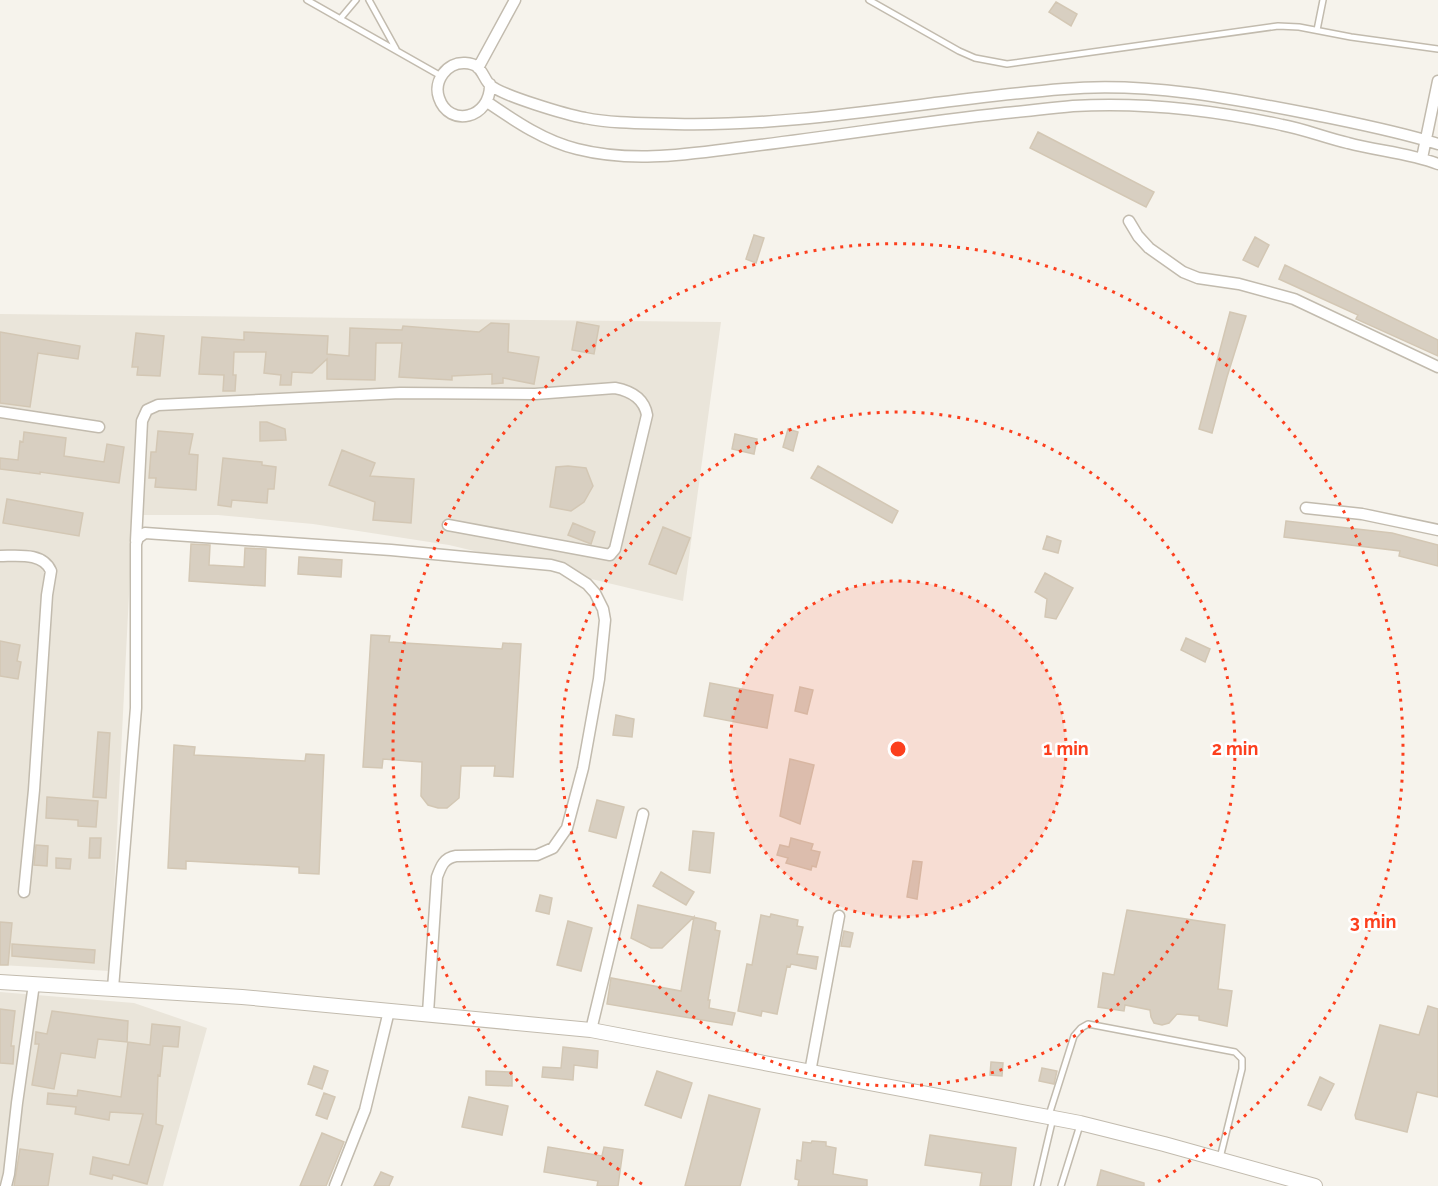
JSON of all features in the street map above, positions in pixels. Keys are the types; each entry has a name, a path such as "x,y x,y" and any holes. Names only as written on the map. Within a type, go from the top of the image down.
{"street":[{"path":"478,68 514,0"},
{"path":"466,63 478,68 487,76 490,84 487,102 474,114 456,115 448,111 438,96 437,88 441,76 450,67 458,64 466,63"},
{"path":"1422,158 1438,81"},
{"path":"490,84 508,95 580,117 606,122 728,125 816,119 961,99 1066,88 1116,87 1222,96 1362,124 1438,144"},
{"path":"487,102 525,128 555,142 577,149 614,155 654,158 1073,106 1150,106 1229,115 1284,125 1349,144 1422,158 1438,164"},
{"path":"1130,220 1138,236 1149,248 1183,272 1198,278 1239,284 1294,299 1438,367"},
{"path":"113,987 136,708 136,544 142,421 147,410 158,405 400,393 535,394 615,388 626,390 638,397 645,406 647,415 615,549 610,555 448,525"},
{"path":"0,412 99,427"},
{"path":"1306,508 1362,514 1438,530"},
{"path":"136,544 138,538 145,533 518,561 562,568 595,593 603,609 605,620 599,679 583,768 567,828 553,848 537,855 456,856 449,857 444,862 437,878 428,1013"},
{"path":"0,556 37,558 51,571 47,595 34,790 24,892"},
{"path":"591,1030 643,814"},
{"path":"810,1072 839,916"},
{"path":"0,982 113,987 428,1013 591,1030 1080,1123 1315,1186"},
{"path":"6,1186 6,1152 17,1102 34,984"},
{"path":"336,1186 365,1110 389,1011"}],"lane":[{"path":"307,0 441,76"},
{"path":"340,19 356,0"},
{"path":"369,0 397,51"},
{"path":"869,0 959,51 975,58 1007,64 1278,26 1438,49"},
{"path":"1317,30 1323,0"},
{"path":"1037,1186 1051,1118 1074,1036 1088,1024 1235,1052 1242,1059 1242,1069 1220,1159"},
{"path":"1060,1186 1080,1123"}],"shaded area":[{"path":"0,314 721,322 683,601 449,545 313,524 218,515 133,515 110,971 0,965"},
{"path":"0,992 134,1003 207,1028 163,1186 0,1186"}],"building":[{"path":"1056,2 1077,14 1071,26 1049,12"},
{"path":"1038,132 1154,192 1146,207 1030,148"},
{"path":"754,235 764,238 756,263 746,259"},
{"path":"1255,237 1269,245 1258,267 1243,260"},
{"path":"1285,265 1438,340 1438,356 1356,319 1358,315 1279,279"},
{"path":"1230,312 1246,316 1212,433 1199,429"},
{"path":"577,322 599,326 594,354 572,350"},
{"path":"491,323 509,324 508,352 539,357 534,384 503,378 503,383 492,384 492,374 452,376 452,380 399,377 402,343 376,343 375,380 327,379 327,359 312,373 292,372 291,385 280,385 281,375 264,373 266,352 234,352 235,391 223,391 224,375 199,374 202,337 244,340 244,332 328,336 327,354 349,356 350,328 402,330 403,326 479,332"},
{"path":"0,332 80,346 78,359 38,353 30,407 0,403"},
{"path":"136,333 164,336 160,376 137,375 138,367 132,367"},
{"path":"260,422 267,422 285,429 286,440 260,441"},
{"path":"788,429 798,432 793,451 783,447"},
{"path":"158,431 193,434 189,454 198,455 196,490 155,487 156,478 149,478 151,452 156,452"},
{"path":"24,432 66,438 64,456 104,462 107,444 124,447 119,483 0,469 0,458 18,460 20,441 23,442"},
{"path":"735,434 757,439 754,454 732,449"},
{"path":"342,450 375,463 370,476 414,479 411,523 373,520 375,502 329,485"},
{"path":"223,458 262,462 262,465 276,467 274,489 268,489 267,503 232,500 231,507 218,505"},
{"path":"818,466 898,511 892,523 811,478"},
{"path":"556,467 586,468 593,486 584,502 571,511 550,507"},
{"path":"7,499 83,513 79,536 3,523"},
{"path":"1286,521 1392,533 1438,545 1438,566 1399,556 1400,551 1284,537"},
{"path":"573,523 595,532 591,544 568,535"},
{"path":"663,527 690,538 676,574 649,564"},
{"path":"1047,536 1061,541 1058,553 1043,549"},
{"path":"191,544 210,545 209,565 244,567 245,548 266,549 265,586 189,581"},
{"path":"299,557 342,560 341,577 298,574"},
{"path":"1045,573 1073,588 1056,619 1045,617 1047,599 1035,592"},
{"path":"371,635 390,636 389,642 502,649 503,643 521,644 513,777 494,776 495,766 461,766 459,798 447,808 438,808 428,805 421,796 422,762 383,759 382,768 363,767"},
{"path":"1186,638 1210,649 1205,662 1181,650"},
{"path":"0,641 20,645 17,661 21,662 18,679 0,676"},
{"path":"710,683 773,695 767,728 704,716"},
{"path":"800,687 813,690 807,714 795,711"},
{"path":"616,715 634,719 632,737 613,735"},
{"path":"98,732 110,733 106,798 93,797"},
{"path":"174,745 195,747 194,755 305,761 306,754 324,755 319,874 299,873 299,867 186,861 186,869 168,868"},
{"path":"790,759 814,765 800,824 780,816"},
{"path":"47,797 98,801 96,827 78,826 78,820 46,818"},
{"path":"597,800 624,807 616,838 589,831"},
{"path":"693,831 714,833 710,873 689,870"},
{"path":"90,838 101,838 100,858 89,858"},
{"path":"791,838 813,844 811,850 820,852 816,867 812,866 811,870 786,863 788,858 777,855 780,845 789,847"},
{"path":"36,845 48,846 47,866 34,865"},
{"path":"56,858 71,859 70,869 56,868"},
{"path":"913,861 922,862 917,899 907,897"},
{"path":"661,872 694,892 686,905 653,886"},
{"path":"540,895 552,898 549,914 536,911"},
{"path":"638,905 694,917 662,948 651,948 631,938"},
{"path":"1127,910 1225,925 1218,989 1232,991 1227,1026 1199,1020 1199,1016 1177,1014 1169,1023 1162,1025 1154,1023 1150,1010 1125,1005 1124,1011 1098,1007 1103,973 1114,975"},
{"path":"771,914 798,920 797,926 803,927 797,954 818,957 816,969 791,964 790,967 787,966 777,1014 762,1011 761,1016 738,1011 747,964 752,965 761,915 770,917"},
{"path":"694,917 716,923 715,930 720,931 708,1000 710,1000 709,1008 735,1013 732,1025 607,1004 611,978 681,991"},
{"path":"568,921 592,928 581,971 557,965"},
{"path":"0,922 12,923 8,965 0,965"},
{"path":"844,931 853,933 850,947 841,946"},
{"path":"12,944 95,950 94,963 12,956"},
{"path":"1428,1006 1438,1009 1438,1097 1417,1092 1407,1132 1356,1119 1355,1115 1380,1025 1419,1035"},
{"path":"0,1009 15,1011 11,1046 14,1046 13,1064 0,1063"},
{"path":"52,1011 128,1021 127,1042 98,1039 95,1058 61,1053 54,1089 32,1085 39,1044 35,1044 36,1032 47,1034"},
{"path":"152,1024 180,1027 178,1047 163,1046 160,1076 158,1075 156,1124 163,1126 147,1184 113,1175 112,1179 90,1174 93,1157 129,1165 143,1114 110,1112 109,1120 75,1114 76,1107 47,1104 48,1093 77,1096 78,1090 121,1097 128,1042 150,1045"},
{"path":"563,1047 598,1051 597,1068 574,1065 573,1080 542,1077 543,1067 561,1068"},
{"path":"991,1062 1003,1063 1002,1076 990,1075"},
{"path":"314,1066 328,1071 322,1089 308,1084"},
{"path":"1042,1068 1057,1071 1054,1084 1039,1081"},
{"path":"486,1071 512,1072 512,1086 486,1085"},
{"path":"657,1071 692,1083 681,1118 645,1105"},
{"path":"1320,1077 1334,1084 1321,1110 1308,1105"},
{"path":"324,1093 335,1097 327,1119 316,1115"},
{"path":"709,1095 760,1109 740,1186 685,1186"},
{"path":"469,1097 508,1106 502,1135 462,1127"},
{"path":"322,1133 344,1142 326,1186 300,1186"},
{"path":"930,1135 1016,1148 1011,1186 980,1186 982,1173 925,1165"},
{"path":"812,1141 826,1142 826,1146 836,1148 833,1174 867,1180 867,1186 798,1186 799,1180 795,1179 797,1160 801,1161 803,1142 811,1143"},
{"path":"548,1147 602,1156 604,1147 623,1150 618,1186 597,1186 598,1181 544,1172"},
{"path":"20,1149 53,1154 48,1186 14,1186"},
{"path":"1101,1170 1144,1183 1144,1186 1097,1186"},
{"path":"381,1172 393,1177 389,1186 374,1186"}]}
